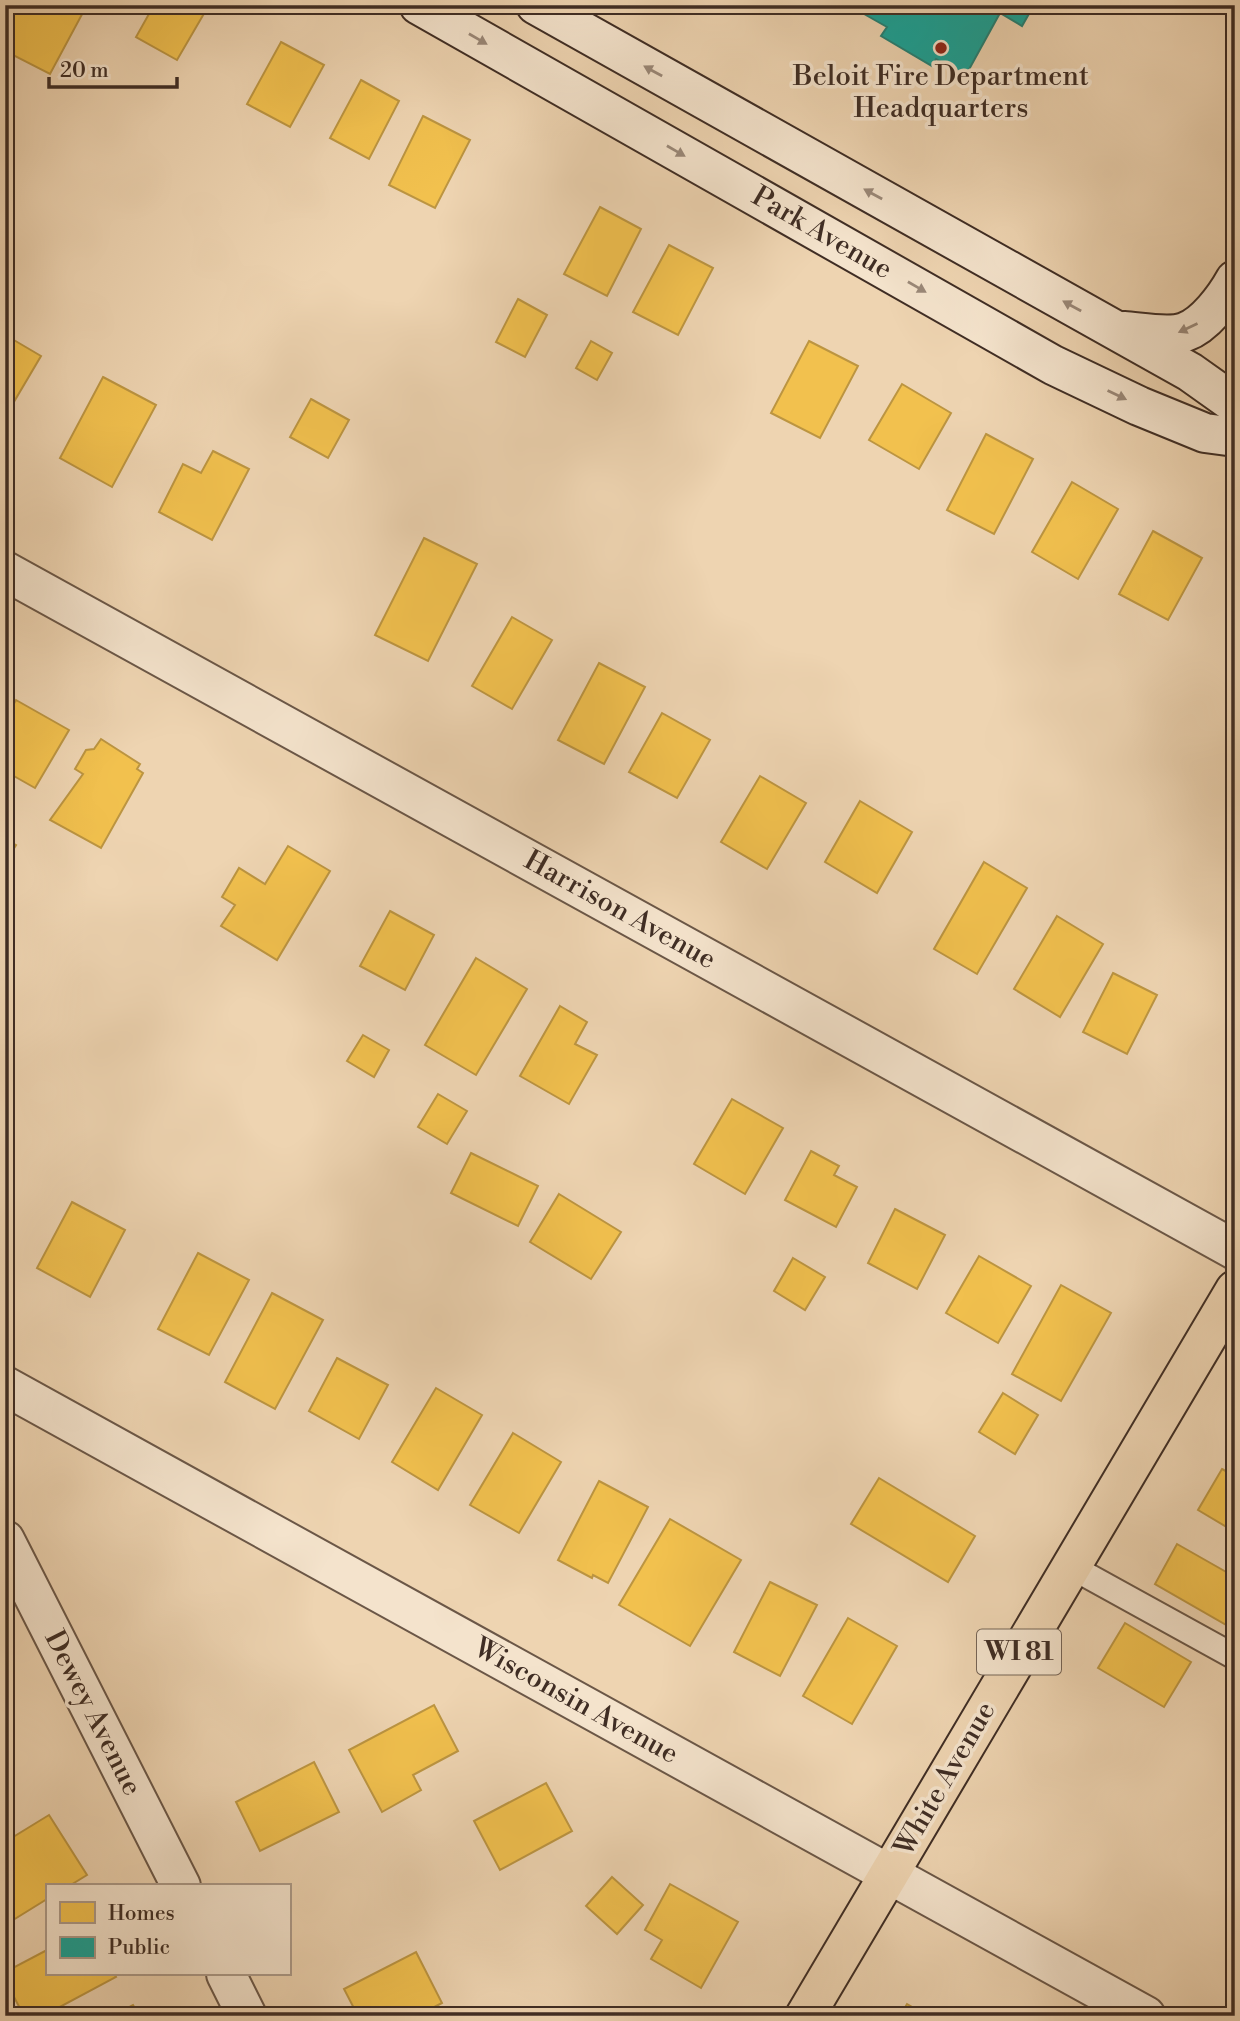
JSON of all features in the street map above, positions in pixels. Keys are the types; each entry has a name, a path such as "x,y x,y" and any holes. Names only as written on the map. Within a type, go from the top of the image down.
{"main road":[{"name":"White Avenue","path":"805,2016 1235,1290"}],"street":[{"name":"Park Avenue","path":"419,5 1053,365 1139,406 1205,433 1235,437"},
{"name":"Park Avenue","path":"536,5 1190,372 1235,404"},
{"path":"1115,330 1164,334 1185,332 1208,316 1235,280"},
{"name":"Harrison Avenue","path":"5,570 1235,1250"},
{"name":"Wisconsin Avenue","path":"5,1386 1146,2016"},
{"name":"Dewey Avenue","path":"5,1540 180,1884"},
{"path":"227,1976 247,2016"}],"lane":[{"path":"1070,1566 1235,1657"}],"building: Homes":[{"path":"13,5 87,5 50,74 5,51 5,20"},
{"path":"154,5 209,5 177,60 136,37"},
{"path":"281,42 324,65 290,127 247,104"},
{"path":"361,80 399,101 369,159 330,138"},
{"path":"423,116 470,140 435,208 389,185"},
{"path":"600,207 641,229 607,296 564,274"},
{"path":"669,245 713,268 678,335 633,312"},
{"path":"518,299 547,315 525,357 496,342"},
{"path":"7,336 41,356 5,417 5,340"},
{"path":"591,341 612,353 597,380 576,368"},
{"path":"809,341 858,366 820,438 771,413"},
{"path":"103,377 156,405 112,487 60,458"},
{"path":"902,384 951,413 919,469 869,440"},
{"path":"311,399 349,420 328,458 290,437"},
{"path":"986,434 1033,459 994,534 947,510"},
{"path":"213,451 249,469 212,540 159,512 183,464 201,473"},
{"path":"1072,482 1118,509 1078,579 1032,552"},
{"path":"1153,531 1202,558 1168,620 1119,594"},
{"path":"424,538 477,564 428,661 375,635"},
{"path":"512,617 552,640 512,709 472,686"},
{"path":"599,663 645,687 604,764 558,740"},
{"path":"16,700 69,730 35,788 5,771 5,719"},
{"path":"662,713 710,740 677,798 629,772"},
{"path":"101,739 140,764 137,769 143,773 101,848 50,820 83,774 75,769 86,750 94,749"},
{"path":"760,776 806,803 767,869 721,842"},
{"path":"860,801 912,832 877,893 825,862"},
{"path":"5,839 16,845 5,863"},
{"path":"288,846 330,871 277,960 221,926 235,905 222,897 239,868 265,884"},
{"path":"984,862 1027,888 977,974 934,949"},
{"path":"390,911 434,935 405,990 360,966"},
{"path":"1057,916 1103,944 1060,1017 1014,989"},
{"path":"476,958 527,989 476,1075 425,1045"},
{"path":"1113,973 1157,995 1127,1054 1083,1032"},
{"path":"560,1006 587,1022 575,1044 597,1055 569,1104 520,1076"},
{"path":"363,1035 389,1050 374,1077 347,1061"},
{"path":"438,1094 467,1111 447,1144 418,1127"},
{"path":"732,1099 783,1128 745,1194 694,1164"},
{"path":"811,1151 839,1166 834,1175 857,1187 836,1227 785,1200"},
{"path":"471,1153 538,1186 518,1226 451,1193"},
{"path":"559,1194 621,1232 591,1279 530,1242"},
{"path":"72,1202 125,1230 90,1297 37,1268"},
{"path":"895,1209 945,1235 917,1289 868,1263"},
{"path":"198,1253 249,1280 209,1355 158,1329"},
{"path":"979,1256 1031,1286 998,1343 946,1313"},
{"path":"793,1258 825,1277 805,1310 774,1291"},
{"path":"1061,1285 1111,1313 1061,1401 1012,1374"},
{"path":"272,1293 323,1320 275,1409 225,1382"},
{"path":"337,1358 388,1385 359,1439 309,1411"},
{"path":"436,1388 482,1415 438,1490 392,1462"},
{"path":"1003,1393 1038,1415 1015,1454 979,1432"},
{"path":"513,1433 561,1462 519,1533 470,1505"},
{"path":"1222,1469 1235,1476 1235,1532 1198,1510"},
{"path":"879,1478 975,1536 948,1582 851,1524"},
{"path":"599,1481 648,1507 608,1583 593,1575 592,1578 558,1560"},
{"path":"670,1519 741,1560 690,1646 619,1605"},
{"path":"1177,1544 1235,1577 1235,1630 1155,1584"},
{"path":"770,1582 817,1605 780,1676 734,1652"},
{"path":"848,1618 897,1646 852,1724 803,1696"},
{"path":"1125,1623 1191,1662 1164,1707 1098,1668"},
{"path":"434,1705 458,1751 413,1775 421,1790 382,1812 349,1750"},
{"path":"314,1762 339,1812 260,1851 236,1802"},
{"path":"546,1783 572,1831 500,1870 474,1821"},
{"path":"49,1815 87,1875 72,1884 46,1884 46,1900 5,1925 5,1842"},
{"path":"612,1877 643,1905 617,1934 586,1906"},
{"path":"670,1884 738,1922 701,1988 651,1959 662,1940 645,1930"},
{"path":"46,1951 46,1976 116,1977 43,2016 24,2016 5,1980 5,1972"},
{"path":"416,1952 442,2003 417,2016 358,2016 344,1989"},
{"path":"907,2004 928,2016 900,2016"},
{"path":"133,2005 139,2016 112,2016"}],"building: Public":[{"name":"Beloit Fire Department Headquarters","path":"860,5 1034,5 1022,26 1000,13 966,75 936,59 932,66 881,36 887,27 857,10"}],"place":[{"name":"Beloit Fire Department Headquarters","path":"941,48"}]}
